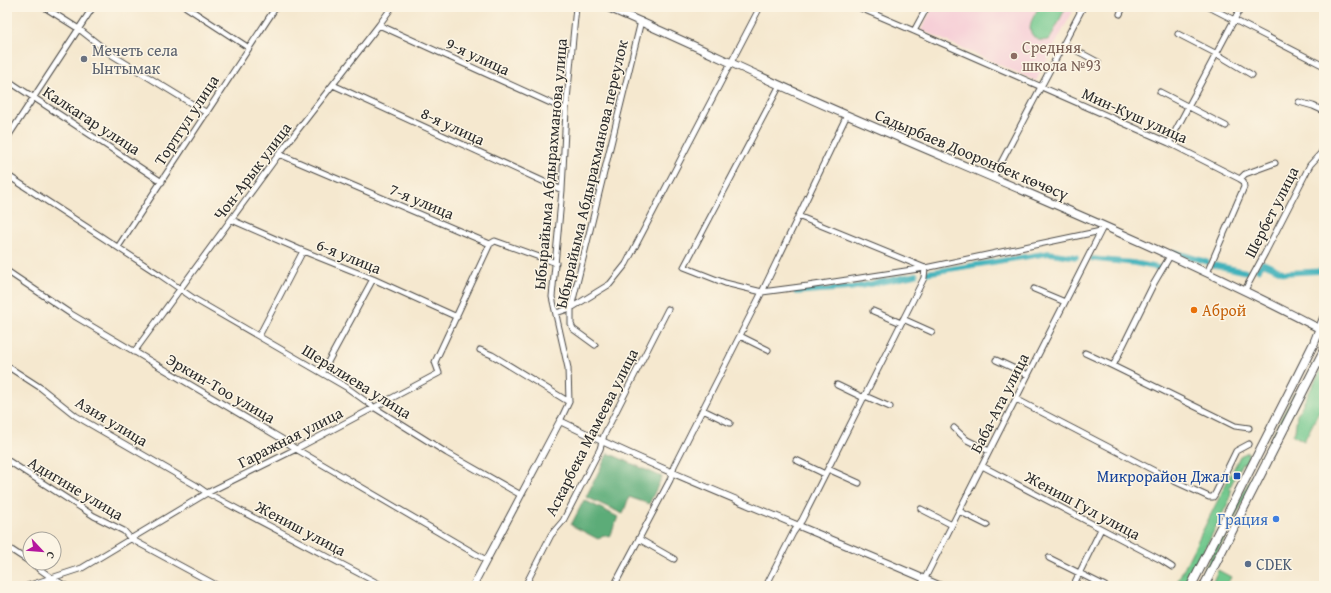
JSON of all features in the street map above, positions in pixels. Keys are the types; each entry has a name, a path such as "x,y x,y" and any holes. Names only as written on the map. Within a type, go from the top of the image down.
{"main road":[{"name":"Садырбаев Дооронбек көчөсү","path":"607,7 847,115 993,178 1102,229 1170,256 1245,290 1322,330"},
{"path":"1191,586 1322,330 1324,318"},
{"path":"1204,586 1324,350"},
{"path":"1294,383 1304,388"}],"street":[{"path":"44,7 79,29 112,55 207,113"},
{"path":"7,138 94,7"},
{"path":"186,7 249,48"},
{"name":"Тортгул улица","path":"118,247 276,7"},
{"name":"Чон-Арык улица","path":"134,352 279,154 392,7"},
{"name":"Ыбырайыма Абдырахманова улица","path":"473,586 569,402 568,368 552,297 562,190 566,110 576,7"},
{"path":"556,313 570,308 610,284 626,264 760,7"},
{"name":"Мин-Куш улица","path":"858,7 1168,143 1240,179"},
{"path":"914,31 927,7"},
{"path":"993,178 1083,7"},
{"path":"1120,14 1123,7"},
{"path":"1209,7 1324,66"},
{"path":"1168,143 1241,7"},
{"name":"Ыбырайыма Абдырахманова переулок","path":"595,345 573,329 571,324 570,308 641,21"},
{"name":"9-я улица","path":"379,25 566,110"},
{"path":"1178,34 1217,54 1252,75"},
{"path":"1064,44 1098,62"},
{"name":"Калкагар улица","path":"7,80 162,182"},
{"name":"8-я улица","path":"333,85 562,190"},
{"path":"780,85 684,267 725,283 762,292 924,268 1102,229"},
{"path":"1160,92 1226,126"},
{"path":"1299,102 1324,111"},
{"path":"614,586 670,480 674,466 762,292 847,115"},
{"name":"Шербет улица","path":"1245,290 1310,165 1321,154 1324,147"},
{"name":"7-я улица","path":"279,154 490,244 495,241 556,263"},
{"path":"1207,273 1244,187 1243,181 1240,179 1245,174 1276,163"},
{"name":"Шералиева улица","path":"7,175 207,307 346,387 375,408 447,453 521,495"},
{"path":"798,216 924,268"},
{"name":"6-я улица","path":"232,220 373,279 457,317"},
{"name":"Баба-Ата улица","path":"921,586 1102,229"},
{"name":"Гаражная улица","path":"27,586 82,568 207,493 296,450 375,408 377,405 439,373 435,362 490,244"},
{"path":"259,336 303,251"},
{"path":"1113,366 1153,285 1170,256"},
{"path":"766,586 802,520 924,278 924,268"},
{"name":"Эркин-Тоо улица","path":"7,271 71,314 282,439 296,450 486,560"},
{"path":"322,373 373,279"},
{"path":"1034,289 1065,302"},
{"name":"Аскарбека Мамеева улица","path":"525,586 551,535 563,521 600,449 604,435 668,309"},
{"path":"873,311 932,332"},
{"path":"740,336 768,350"},
{"path":"480,350 492,355 569,402"},
{"path":"1085,353 1235,426 1249,428"},
{"path":"996,360 1028,375"},
{"name":"Азия улица","path":"7,366 41,388 76,416 207,493"},
{"path":"837,385 890,407"},
{"path":"1016,399 1172,480 1209,497 1213,497 1215,494 1236,451 1249,444"},
{"path":"703,410 730,423"},
{"path":"560,421 602,442 941,586"},
{"path":"954,428 968,440 990,451"},
{"name":"Адигине улица","path":"7,460 94,516 124,531 131,539 218,586"},
{"path":"796,460 859,483"},
{"name":"Жениш Гул улица","path":"982,466 1172,567"},
{"name":"Жениш улица","path":"207,493 383,586"},
{"path":"920,509 952,525"},
{"path":"959,511 987,525"},
{"path":"1073,586 1101,529"},
{"path":"639,539 674,559"},
{"path":"7,547 22,557"},
{"path":"1048,558 1105,586"},
{"path":"42,571 66,586"}],"shaded area":[{"name":"Средняя школа №93","path":"933,7 1075,7 1036,81 921,30"}],"green space":[{"path":"1039,7 1066,7 1050,39 1042,41 1036,39 1030,30 1031,22"},
{"path":"1324,364 1324,402 1304,441 1293,435 1297,415"},
{"path":"1294,393 1297,395 1200,586 1196,586"},
{"path":"1248,452 1248,457 1245,464 1242,463 1229,489 1231,490 1230,499 1186,586 1175,586 1240,456"},
{"path":"608,453 662,477 649,504 629,497 623,514 586,497"},
{"path":"584,500 618,517 610,537 603,535 598,539 571,525"},
{"path":"1218,570 1231,577 1226,586 1211,586"}],"waterway":[{"path":"1175,252 1207,262"},
{"path":"926,273 1049,253 1076,257"},
{"path":"1093,259 1134,263 1159,268"},
{"path":"1258,270 1263,263 1285,273 1324,271"},
{"path":"1214,265 1247,272"},
{"path":"796,292 851,288 916,275"}],"place":[{"name":"Средняя школа №93","path":"1014,56"},
{"name":"Мечеть села Ынтымак","path":"84,59"},
{"name":"Аброй","path":"1194,310"},
{"name":"Микрорайон Джал","path":"1237,476"},
{"name":"Грация","path":"1276,519"},
{"name":"CDEK","path":"1248,564"}]}
